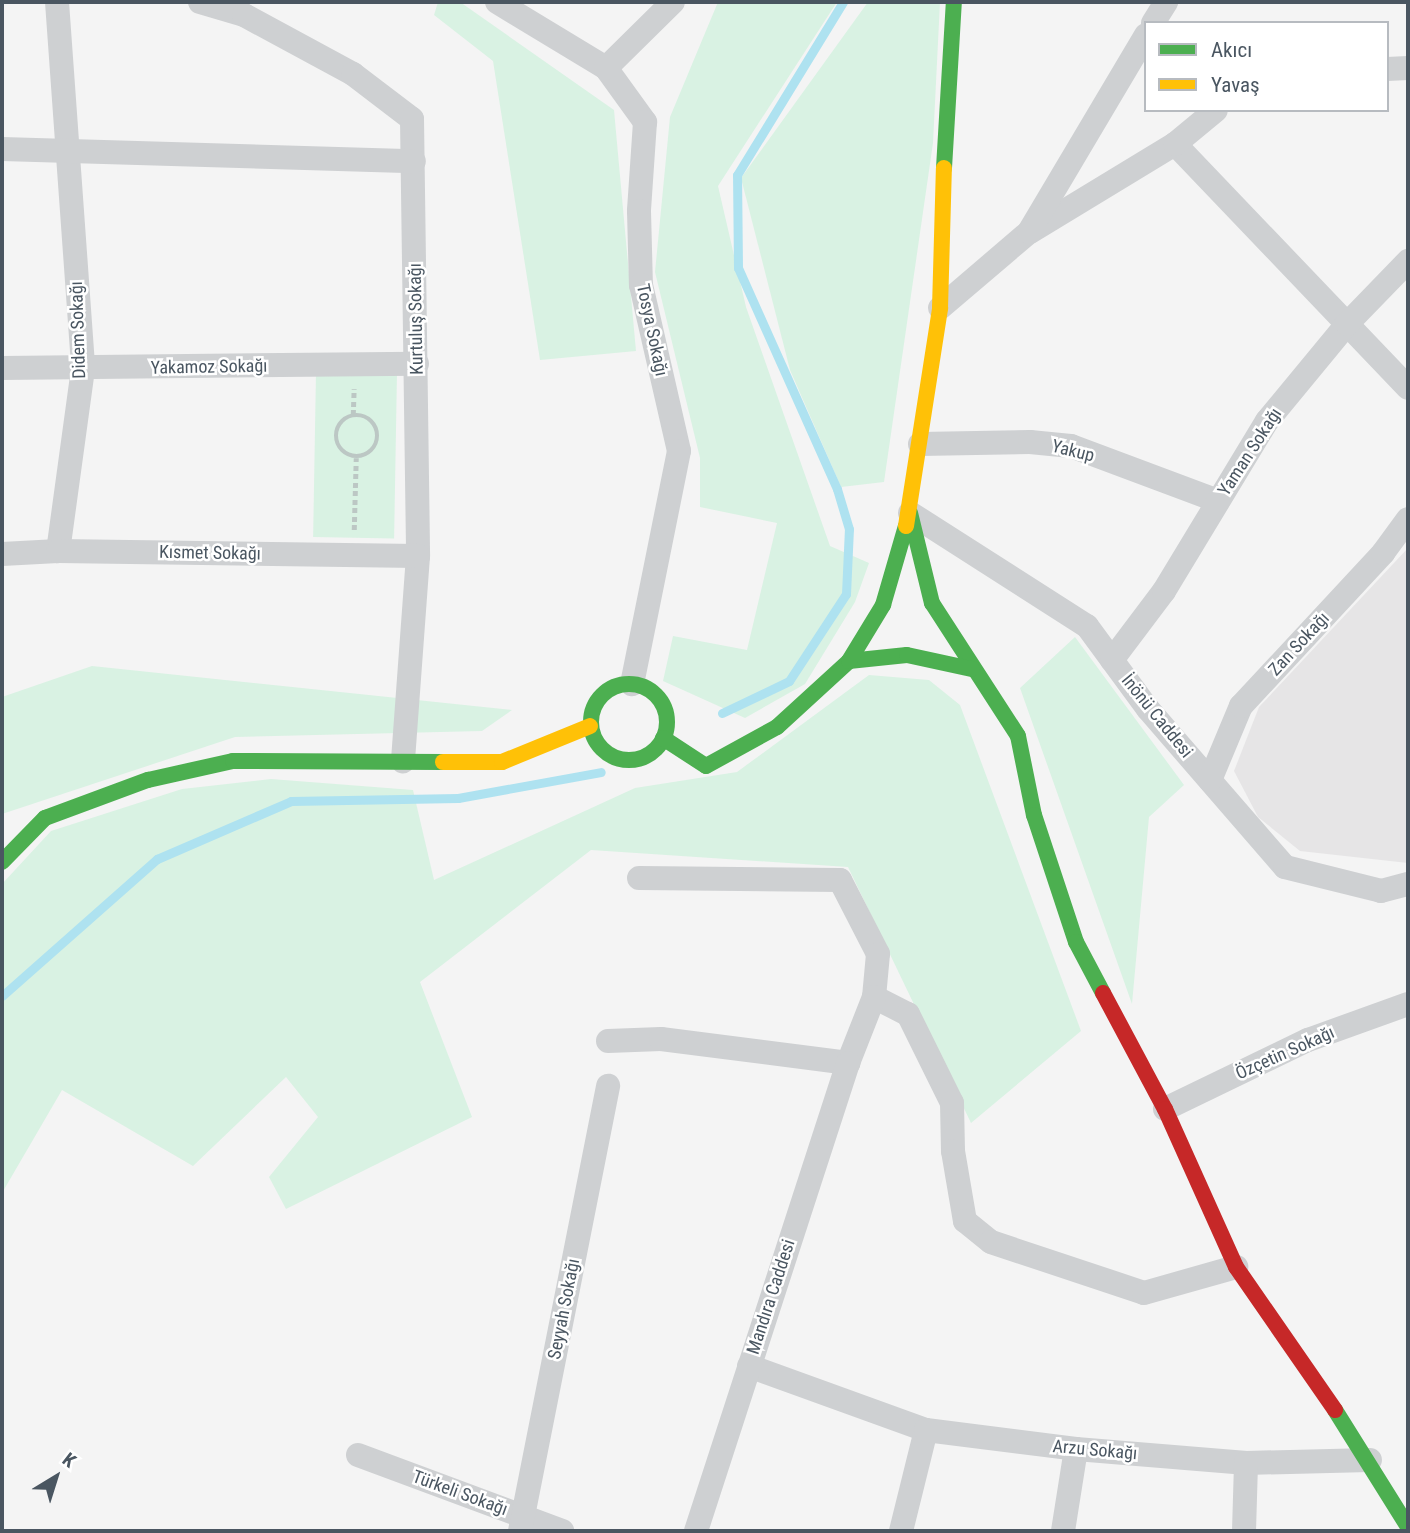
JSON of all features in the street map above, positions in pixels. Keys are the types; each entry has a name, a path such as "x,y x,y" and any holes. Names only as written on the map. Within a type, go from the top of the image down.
{"street":[{"name":"Didem Sokağı","path":"57,2 83,369 58,551"},
{"name":"Kurtuluş Sokağı","path":"200,2 244,15 353,74 412,119 418,556 403,761"},
{"name":"Tosya Sokağı","path":"497,2 606,68 645,122 639,211 640,285 679,450 632,684"},
{"path":"606,68 673,2"},
{"path":"663,738 706,766 777,727 849,661 883,605 910,513 940,308 946,85 954,2"},
{"path":"1154,21 1166,2"},
{"path":"1029,232 1144,38"},
{"path":"1389,69 1408,68"},
{"path":"940,308 1029,232 1175,144 1214,112"},
{"path":"1175,144 1408,388"},
{"path":"2,149 414,161"},
{"name":"Yaman Sokağı","path":"1112,660 1164,591 1267,421 1347,324 1408,261"},
{"name":"Yakamoz Sokağı","path":"2,368 416,363"},
{"name":"Yakup","path":"920,444 1030,442 1071,446 1218,501"},
{"path":"910,513 920,604 972,669 1018,736 1034,815 1076,942 1164,1109 1236,1267 1370,1460 1408,1527"},
{"name":"İnönü Caddesi","path":"910,513 1087,626 1210,780 1286,867 1381,891 1408,884"},
{"name":"Zan Sokağı","path":"1210,780 1241,706 1383,553 1408,520"},
{"name":"Kısmet Sokağı","path":"2,554 58,551 418,556"},
{"path":"883,605 920,604"},
{"path":"883,605 901,643"},
{"path":"849,661 901,643 972,669"},
{"path":"632,684 654,693 662,702 666,714 663,738 647,756 622,760 601,748 590,726 590,715 601,695 632,684"},
{"path":"2,862 46,818 148,780 233,761 502,762 590,726"},
{"name":"Mandıra Caddesi","path":"639,878 840,880 878,954 874,997 848,1063 696,1531"},
{"path":"874,997 908,1013 952,1103 953,1151 965,1222 991,1242 1144,1293 1236,1267"},
{"name":"Özçetin Sokağı","path":"1164,1109 1308,1040 1408,1004"},
{"path":"608,1041 661,1040 848,1063"},
{"name":"Seyyah Sokağı","path":"521,1523 608,1086"},
{"name":"Arzu Sokağı","path":"749,1366 926,1430 1076,1449 1246,1463 1370,1460"},
{"path":"901,1531 926,1430"},
{"path":"1063,1531 1076,1449"},
{"name":"Türkeli Sokağı","path":"358,1455 521,1523 562,1531"},
{"path":"1244,1531 1246,1463"}],"path":[{"path":"360,415 373,422 378,442 370,454 356,458 339,447 336,434 342,422 360,415"},
{"path":"354,555 356,458"}],"shaded area":[{"path":"1408,548 1408,863 1300,851 1258,817 1234,771 1259,707"}],"green space":[{"path":"438,2 460,2 614,110 636,351 540,360 493,61 434,15"},
{"path":"718,2 837,2 718,186 746,307 830,546 869,563 855,602 805,684 745,718 663,681 673,636 747,650 777,523 700,507 700,458 655,272 670,117"},
{"path":"868,2 940,2 933,143 884,482 841,487 790,370 741,178"},
{"path":"316,372 397,373 394,538 313,537"},
{"path":"1075,637 1184,785 1149,817 1132,1004 1020,688"},
{"path":"92,666 512,710 482,731 235,737 2,814 2,697"},
{"path":"869,675 929,680 960,705 1081,1031 971,1123 848,867 591,850 420,982 472,1117 286,1209 269,1177 318,1117 286,1077 193,1166 62,1090 2,1193 2,884 51,831 182,789 271,779 413,790 434,880 635,788 737,772"}],"waterway":[{"path":"722,713 789,681 846,594 849,529 837,489 738,268 737,175 843,2"},
{"path":"2,996 157,859 291,801 458,798 601,772"}],"traffic: fast":[{"path":"944,168 954,2"},
{"path":"910,513 932,603 1018,736 1034,815 1076,942 1103,993"},
{"path":"663,738 706,766 777,727 849,661 883,605 906,526"},
{"path":"849,661 907,655 972,669"},
{"path":"629,684 644,687 656,695 664,707 667,722 664,737 656,749 644,757 629,760 614,757 602,749 594,737 591,722 594,707 602,695 614,687 629,684"},
{"path":"2,862 45,818 148,780 233,761 443,762"},
{"path":"1335,1410 1408,1527"}],"traffic: slow":[{"path":"906,526 940,308 944,168"},
{"path":"443,762 502,762 590,726"}],"traffic: jam":[{"path":"1103,993 1165,1109 1236,1267 1335,1410"}]}
